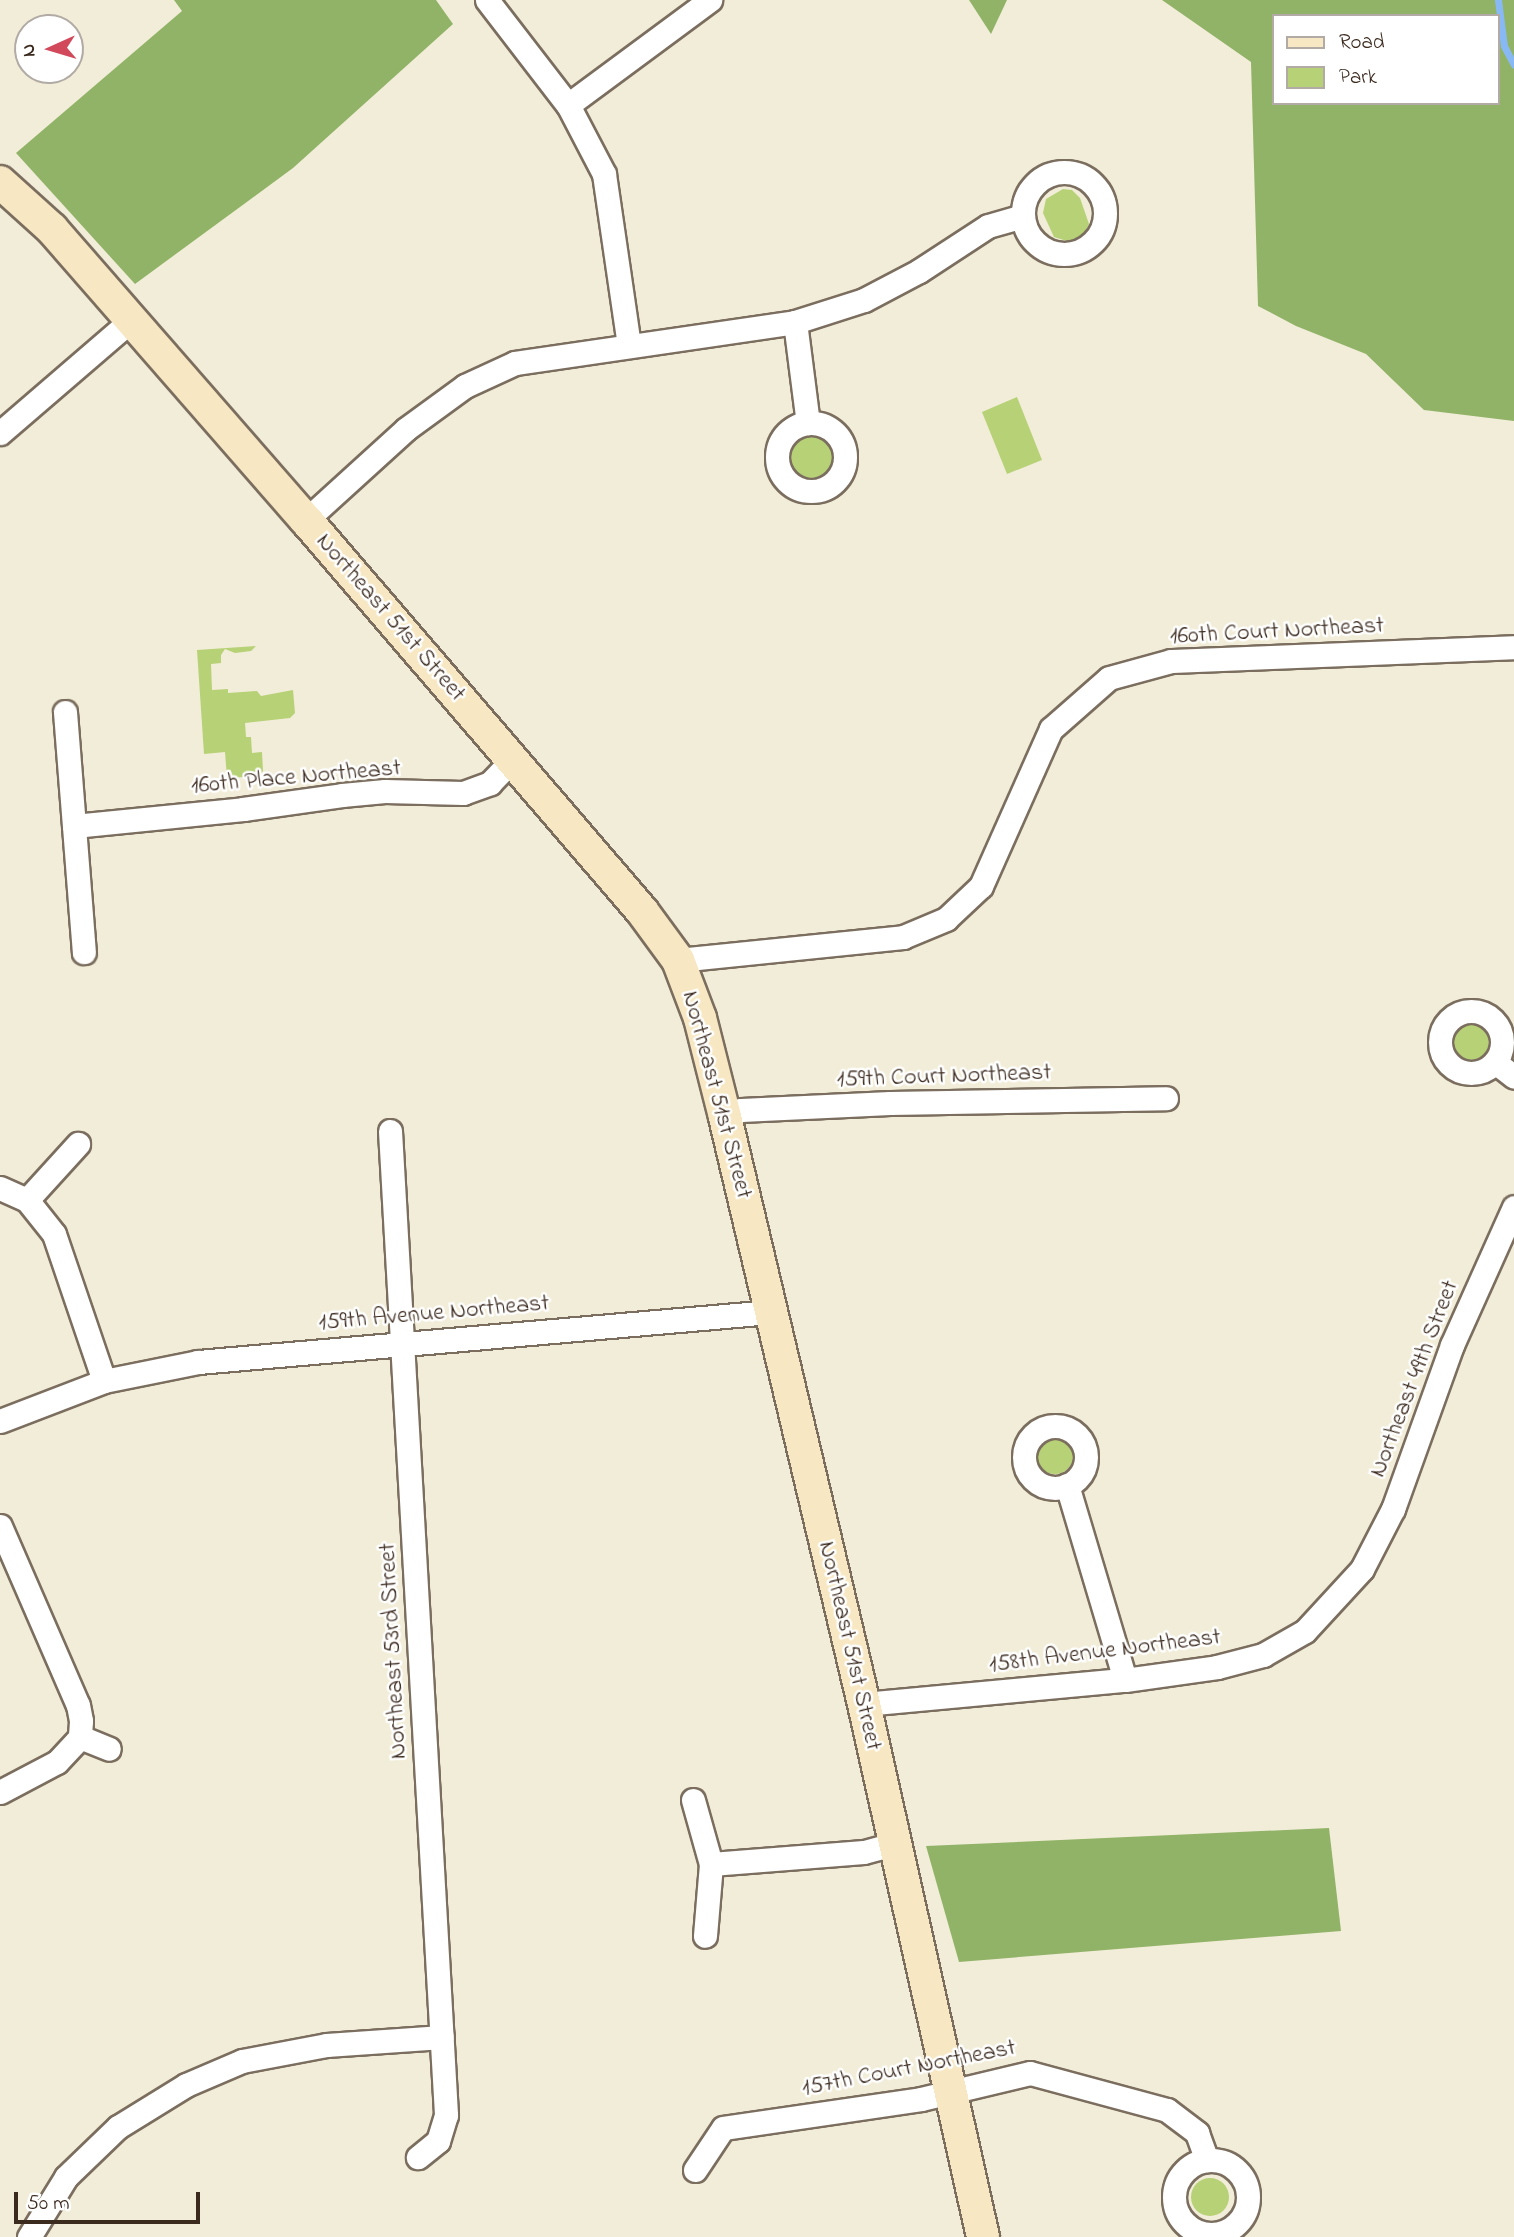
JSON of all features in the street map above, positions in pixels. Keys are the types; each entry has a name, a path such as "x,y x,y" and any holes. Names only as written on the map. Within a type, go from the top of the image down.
{"main road":[{"name":"Northeast 51st Street","path":"0,182 52,229 306,520 642,911 678,960 700,1018 725,1117 864,1704 983,2237"}],"street":[{"path":"487,0 568,106 604,174 629,345"},
{"path":"568,106 710,0"},
{"path":"306,520 407,429 465,386 515,363 795,322 864,300 919,271 988,226 1023,216"},
{"path":"0,433 130,321"},
{"path":"795,322 808,423"},
{"name":"160th Court Northeast","path":"678,960 903,937 946,919 981,886 1051,729 1109,678 1171,661 1514,647"},
{"path":"65,712 83,952"},
{"name":"160th Place Northeast","path":"74,826 386,791 463,793 490,783 513,760"},
{"path":"1495,1062 1514,1077"},
{"name":"159th Court Northeast","path":"725,1117 741,1111 890,1103 1166,1098"},
{"name":"Northeast 53rd Street","path":"390,1131 446,2115 438,2141 418,2157"},
{"path":"27,1200 78,1144"},
{"path":"0,1188 27,1200 54,1234 104,1381"},
{"name":"Northeast 49th Street","path":"1362,1569 1393,1509 1452,1345 1511,1221"},
{"name":"159th Avenue Northeast","path":"0,1421 104,1381 198,1362 771,1312"},
{"path":"1067,1485 1125,1680"},
{"path":"0,1527 78,1704 81,1721 80,1737 57,1762 0,1792"},
{"name":"158th Avenue Northeast","path":"864,1704 1125,1680 1217,1667 1263,1655 1304,1630 1362,1569"},
{"path":"80,1737 109,1749"},
{"path":"693,1800 711,1864 705,1936"},
{"path":"711,1864 863,1852 894,1844"},
{"path":"29,2237 66,2177 118,2127 186,2085 242,2061 267,2056 327,2045 442,2037"},
{"name":"157th Court Northeast","path":"695,2170 723,2128 952,2093 1030,2073 1154,2104 1184,2121 1197,2133 1207,2160"}],"green space":[{"path":"174,0 436,0 453,24 293,168 135,284 16,153 182,11"},
{"path":"969,0 1007,0 991,34"},
{"path":"1162,0 1514,0 1514,421 1424,410 1366,354 1296,326 1258,306 1251,62"},
{"path":"1063,189 1072,190 1080,198 1089,224 1084,235 1070,242 1054,237 1043,213 1046,199"},
{"path":"1017,397 1042,460 1007,474 982,412"},
{"path":"811,435 827,441 833,457 827,473 811,479 795,473 789,457 795,441"},
{"path":"256,646 251,651 235,653 225,649 221,655 221,663 211,664 212,690 228,689 228,693 257,691 261,696 293,690 295,713 290,718 245,723 246,737 251,737 252,753 262,752 263,771 259,776 227,778 225,752 204,754 197,650"},
{"path":"1471,1024 1484,1029 1489,1042 1484,1055 1471,1060 1458,1055 1453,1042 1458,1029"},
{"path":"1055,1438 1068,1443 1073,1456 1068,1469 1055,1474 1042,1469 1037,1456 1042,1443"},
{"path":"1329,1828 1341,1931 959,1962 926,1846"},
{"path":"1210,2178 1223,2184 1229,2197 1223,2210 1210,2216 1197,2210 1191,2197 1197,2184"}],"waterway":[{"path":"1498,0 1500,14"},
{"path":"1500,15 1504,46 1514,65"}]}
